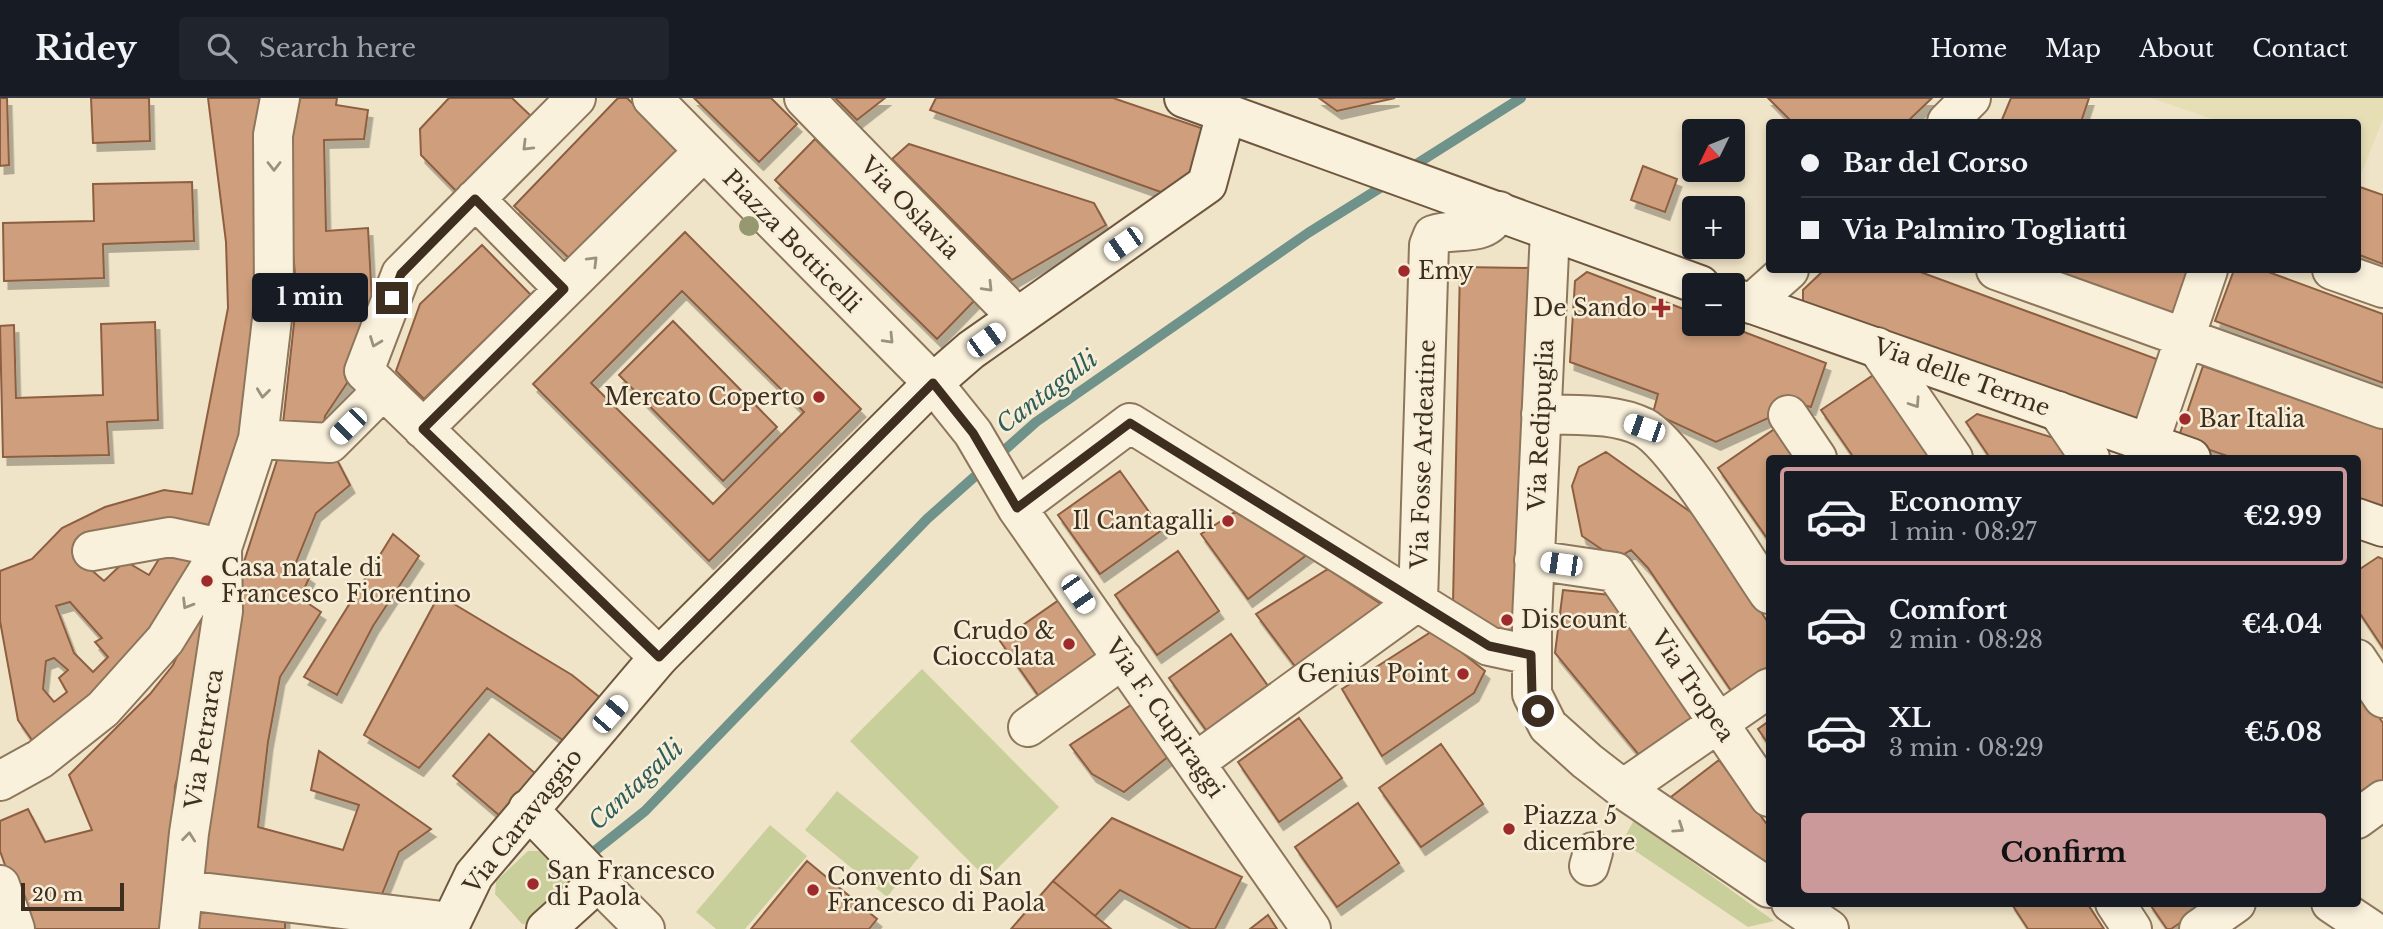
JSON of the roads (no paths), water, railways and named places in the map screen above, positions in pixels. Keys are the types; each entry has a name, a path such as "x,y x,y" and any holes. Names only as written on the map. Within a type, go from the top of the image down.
{"street":[{"path":"1,774 40,760 103,709 165,640 222,548 258,439 274,302 274,135 280,98"},
{"path":"576,98 401,274 364,371 659,657"},
{"name":"Piazza Botticelli","path":"652,98 933,383 973,433"},
{"name":"Via Oslavia","path":"804,98 1017,317"},
{"path":"1184,98 1220,106 1338,153 1682,279"},
{"path":"1950,119 1971,98"},
{"name":"Via Caravaggio","path":"450,925 474,875 659,657 933,383 1017,317 1207,184 1220,106"},
{"path":"423,429 704,150"},
{"path":"475,199 564,289"},
{"name":"Via Fosse Ardeatine","path":"1196,762 1418,601 1429,245 1433,235 1444,231 1475,232 1487,228 1499,211"},
{"name":"Via Redipuglia","path":"1550,231 1534,560 1532,694 1538,711 1564,742 1623,789 1766,886"},
{"path":"1745,298 1784,273"},
{"path":"2004,273 2383,409"},
{"path":"2105,455 2139,440 2185,337 2207,273"},
{"path":"2340,273 2383,288"},
{"name":"Via delle Terme","path":"1745,301 2182,455"},
{"path":"1877,347 1951,455"},
{"path":"258,439 330,443 383,390"},
{"path":"2058,411 2088,455"},
{"path":"1542,414 1615,418 1644,428 1671,452 1766,590"},
{"path":"1788,415 1815,455"},
{"path":"1017,508 1130,423 1489,646 1531,655"},
{"name":"Via F. Cupiraggi","path":"973,433 1017,508 1311,929"},
{"path":"92,551 170,537 222,548"},
{"name":"Via Petrarca","path":"179,929 189,833 223,611 222,548"},
{"name":"Via Tropea","path":"1534,560 1615,572 1766,793"},
{"path":"1028,727 1124,659"},
{"path":"2361,665 2383,698"},
{"path":"1623,789 1766,690"},
{"path":"2361,815 2383,800"},
{"path":"528,809 645,929"},
{"path":"546,929 598,882"},
{"path":"0,885 15,929"},
{"path":"184,890 450,925"},
{"path":"2118,907 2132,929"},
{"path":"2199,929 2230,907"},
{"path":"2337,907 2370,929"}],"waterway":[{"name":"Cantagalli","path":"1407,170 1521,98"},
{"name":"Cantagalli","path":"596,850 645,811 927,519 1036,422 1308,233 1388,183"}],"place":[{"name":"Emy","path":"1404,271"},
{"name":"De Sando","path":"1661,308"},
{"name":"Mercato Coperto","path":"819,397"},
{"name":"Bar Italia","path":"2185,419"},
{"name":"Il Cantagalli","path":"1228,521"},
{"name":"Casa natale di Francesco Fiorentino","path":"207,581"},
{"name":"Discount","path":"1507,620"},
{"name":"Crudo & Cioccolata","path":"1069,644"},
{"name":"Genius Point","path":"1463,674"},
{"name":"Piazza 5 dicembre","path":"1509,829"},
{"name":"San Francesco di Paola","path":"533,884"},
{"name":"Convento di San Francesco di Paola","path":"813,890"}]}
